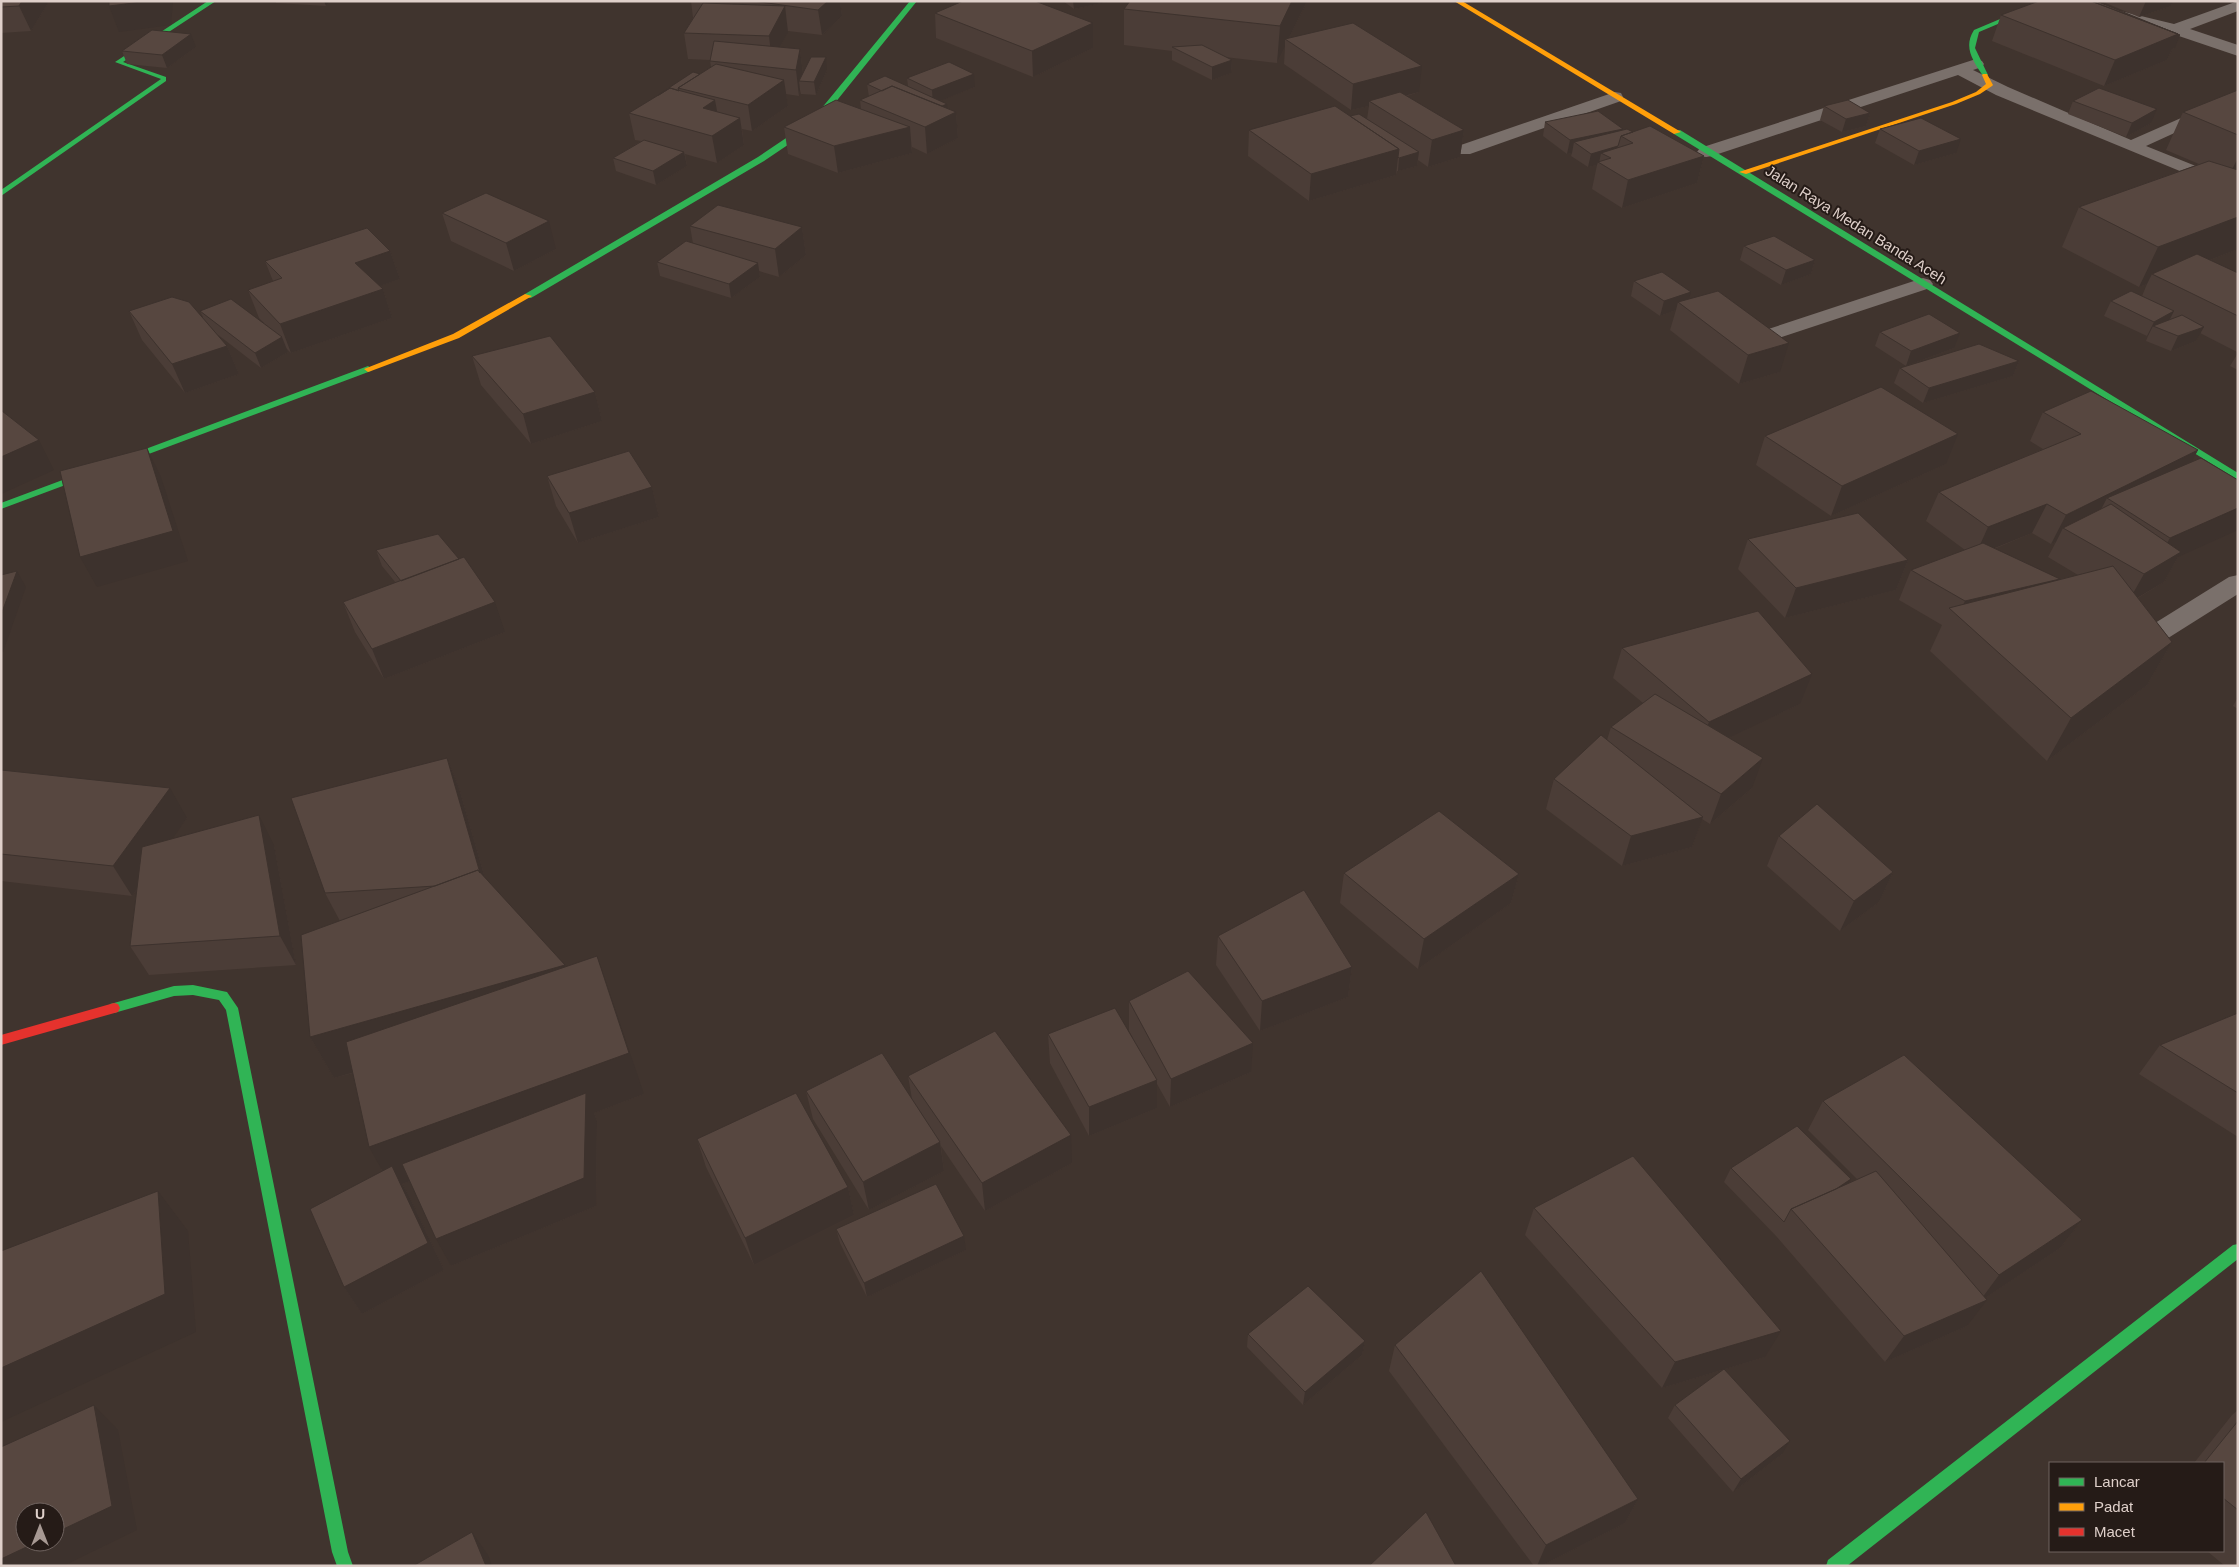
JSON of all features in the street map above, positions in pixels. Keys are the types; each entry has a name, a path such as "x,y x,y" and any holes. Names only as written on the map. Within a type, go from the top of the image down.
{"main road":[{"path":"1,194 164,80 164,78 118,62 213,1"},
{"path":"1,506 456,336 474,327 761,159 801,132 832,103 914,1"},
{"name":"Jalan Raya Medan Banda Aceh","path":"1458,1 1706,152 1743,172 2238,477"},
{"path":"1743,172 1954,103 1978,93 1990,85 1988,76 1969,46 1970,38 1976,31 2049,1"},
{"path":"1,1040 174,991 192,990 223,996 232,1008 338,1542 345,1566"},
{"path":"1834,1566 1892,1518 2238,1250"}],"street":[{"path":"2060,1 2175,29 2238,51"},
{"path":"2175,29 2238,5"},
{"path":"1706,152 1978,63"},
{"path":"1958,69 1990,85 2131,146 2238,190"},
{"path":"1464,150 1615,96"},
{"path":"2131,146 2238,98"},
{"path":"1754,340 1923,284"},
{"path":"2156,634 2238,583"}],"building":[{"path":"1,1 22,1 19,6 1,7"},
{"path":"109,1 150,1 109,6"},
{"path":"753,1 828,1 818,10"},
{"path":"963,1 1035,1 1093,23 1032,51 935,13"},
{"path":"1130,1 1292,1 1280,26 1124,9"},
{"path":"2039,1 2091,1 2178,34 2115,60 2001,15"},
{"path":"2091,1 2096,1 2171,31"},
{"path":"703,3 785,6 769,36 684,33"},
{"path":"1353,23 1422,66 1353,84 1285,39"},
{"path":"152,30 191,34 162,55 122,51"},
{"path":"714,41 800,49 796,70 710,61"},
{"path":"1202,45 1232,60 1212,67 1172,47"},
{"path":"811,57 826,57 814,82 799,81"},
{"path":"949,62 974,74 932,90 907,78"},
{"path":"716,64 784,80 748,105 678,88"},
{"path":"693,72 700,74 678,88 679,91 670,88 658,95"},
{"path":"885,76 947,104 942,106 892,86 882,91 867,84"},
{"path":"892,86 956,112 925,127 860,100"},
{"path":"670,88 715,100 703,108 740,118 712,136 629,113"},
{"path":"2099,88 2157,109 2132,123 2073,101"},
{"path":"2238,90 2238,135 2183,112"},
{"path":"1400,92 1464,130 1432,140 1369,101"},
{"path":"836,100 910,127 834,146 784,127"},
{"path":"1848,100 1870,113 1846,119 1824,106"},
{"path":"1335,106 1399,149 1311,174 1249,130"},
{"path":"1598,111 1623,129 1570,140 1545,122"},
{"path":"1359,114 1419,152 1399,158 1399,149 1350,116"},
{"path":"1921,118 1961,139 1919,151 1880,129"},
{"path":"1650,126 1704,156 1628,180 1598,162 1611,158 1601,153 1633,143 1621,136"},
{"path":"1627,129 1633,132 1621,136 1618,146 1591,154 1574,142"},
{"path":"644,140 684,152 653,171 613,158"},
{"path":"2209,161 2238,170 2238,217 2158,247 2079,207"},
{"path":"486,193 549,221 506,243 442,213"},
{"path":"718,205 802,227 775,249 690,226"},
{"path":"367,228 390,251 355,263 383,289 280,324 248,290 282,278 265,261"},
{"path":"1774,236 1815,260 1786,270 1744,246"},
{"path":"686,241 758,263 729,284 657,262"},
{"path":"2197,254 2238,273 2238,316 2152,274"},
{"path":"1662,272 1691,292 1664,301 1634,281"},
{"path":"1718,291 1789,343 1748,355 1678,302"},
{"path":"2131,291 2174,311 2154,322 2111,301"},
{"path":"172,297 189,302 227,346 172,364 129,311"},
{"path":"231,299 282,337 255,353 200,311"},
{"path":"1929,314 1960,333 1911,351 1880,332"},
{"path":"2182,315 2204,327 2178,336 2153,326"},
{"path":"550,336 595,392 523,414 472,356"},
{"path":"1979,344 2019,361 1929,388 1900,368"},
{"path":"1881,387 1958,434 1842,486 1765,436"},
{"path":"2091,391 2198,450 2066,515 2047,504 1988,527 1939,492 2081,434 2043,412"},
{"path":"2,411 39,440 1,457"},
{"path":"147,448 173,531 80,557 60,471"},
{"path":"629,451 652,487 569,513 547,476"},
{"path":"2201,458 2238,480 2238,508 2170,538 2107,498"},
{"path":"2111,504 2181,552 2144,574 2063,528"},
{"path":"1858,513 1908,560 1796,588 1748,539"},
{"path":"438,534 459,559 401,581 376,550"},
{"path":"1983,543 2060,579 1965,601 1911,570"},
{"path":"464,557 495,602 372,649 343,602"},
{"path":"2113,566 2172,642 2071,718 1949,608"},
{"path":"17,571 1,615 1,575"},
{"path":"1758,611 1812,674 1709,722 1622,648"},
{"path":"1655,694 1763,758 1721,794 1611,727"},
{"path":"1601,735 1703,817 1631,836 1554,779"},
{"path":"447,758 480,873 478,870 435,886 325,893 291,798"},
{"path":"1,770 170,788 113,866 1,854"},
{"path":"1817,804 1893,872 1854,901 1779,836"},
{"path":"1439,811 1519,874 1424,939 1344,873"},
{"path":"259,815 280,936 130,946 142,847"},
{"path":"478,870 565,965 310,1037 301,935"},
{"path":"1304,890 1352,967 1262,1001 1218,936"},
{"path":"597,956 629,1053 369,1147 346,1042"},
{"path":"1188,971 1253,1043 1171,1079 1129,1001"},
{"path":"1115,1008 1157,1080 1089,1107 1048,1034"},
{"path":"2238,1013 2238,1093 2160,1045"},
{"path":"995,1031 1071,1135 982,1183 908,1076"},
{"path":"882,1053 940,1142 863,1182 806,1091"},
{"path":"1904,1055 2082,1220 1999,1275 1823,1101"},
{"path":"586,1093 584,1178 436,1239 402,1164"},
{"path":"796,1093 848,1187 745,1238 697,1139"},
{"path":"1797,1126 1851,1179 1836,1189 1791,1209 1784,1222 1731,1168"},
{"path":"1633,1156 1781,1331 1675,1362 1534,1208"},
{"path":"392,1166 428,1243 344,1287 310,1209"},
{"path":"1876,1171 1987,1300 1904,1336 1791,1209"},
{"path":"936,1184 964,1236 864,1283 836,1229"},
{"path":"158,1191 165,1294 1,1368 1,1251"},
{"path":"1481,1271 1638,1499 1546,1545 1395,1345"},
{"path":"1308,1286 1365,1341 1305,1392 1248,1334"},
{"path":"1724,1369 1790,1441 1741,1479 1675,1405"},
{"path":"94,1405 112,1506 65,1528 65,1502 15,1502 16,1552 1,1559 1,1447"},
{"path":"2238,1421 2238,1510 2224,1499 2224,1462 2205,1462"},
{"path":"1426,1512 1456,1566 1369,1566"},
{"path":"472,1532 486,1566 413,1566"}],"traffic: fast":[{"path":"1,194 164,80 164,78 118,62 213,1"},
{"path":"528,296 761,159 801,132 819,117 914,1"},
{"path":"1985,75 1973,53 1971,43 1976,31 2049,1"},
{"path":"1677,132 2238,477"},
{"path":"1,506 368,369"},
{"path":"114,1008 174,991 193,990 223,996 232,1008 340,1552 345,1566"},
{"path":"1834,1566 2238,1250"}],"traffic: slow":[{"path":"1457,1 1677,132"},
{"path":"1743,172 1954,103 1978,93 1990,85 1985,75"},
{"path":"368,369 456,336 528,296"}],"traffic: jam":[{"path":"1,1040 114,1008"}]}
